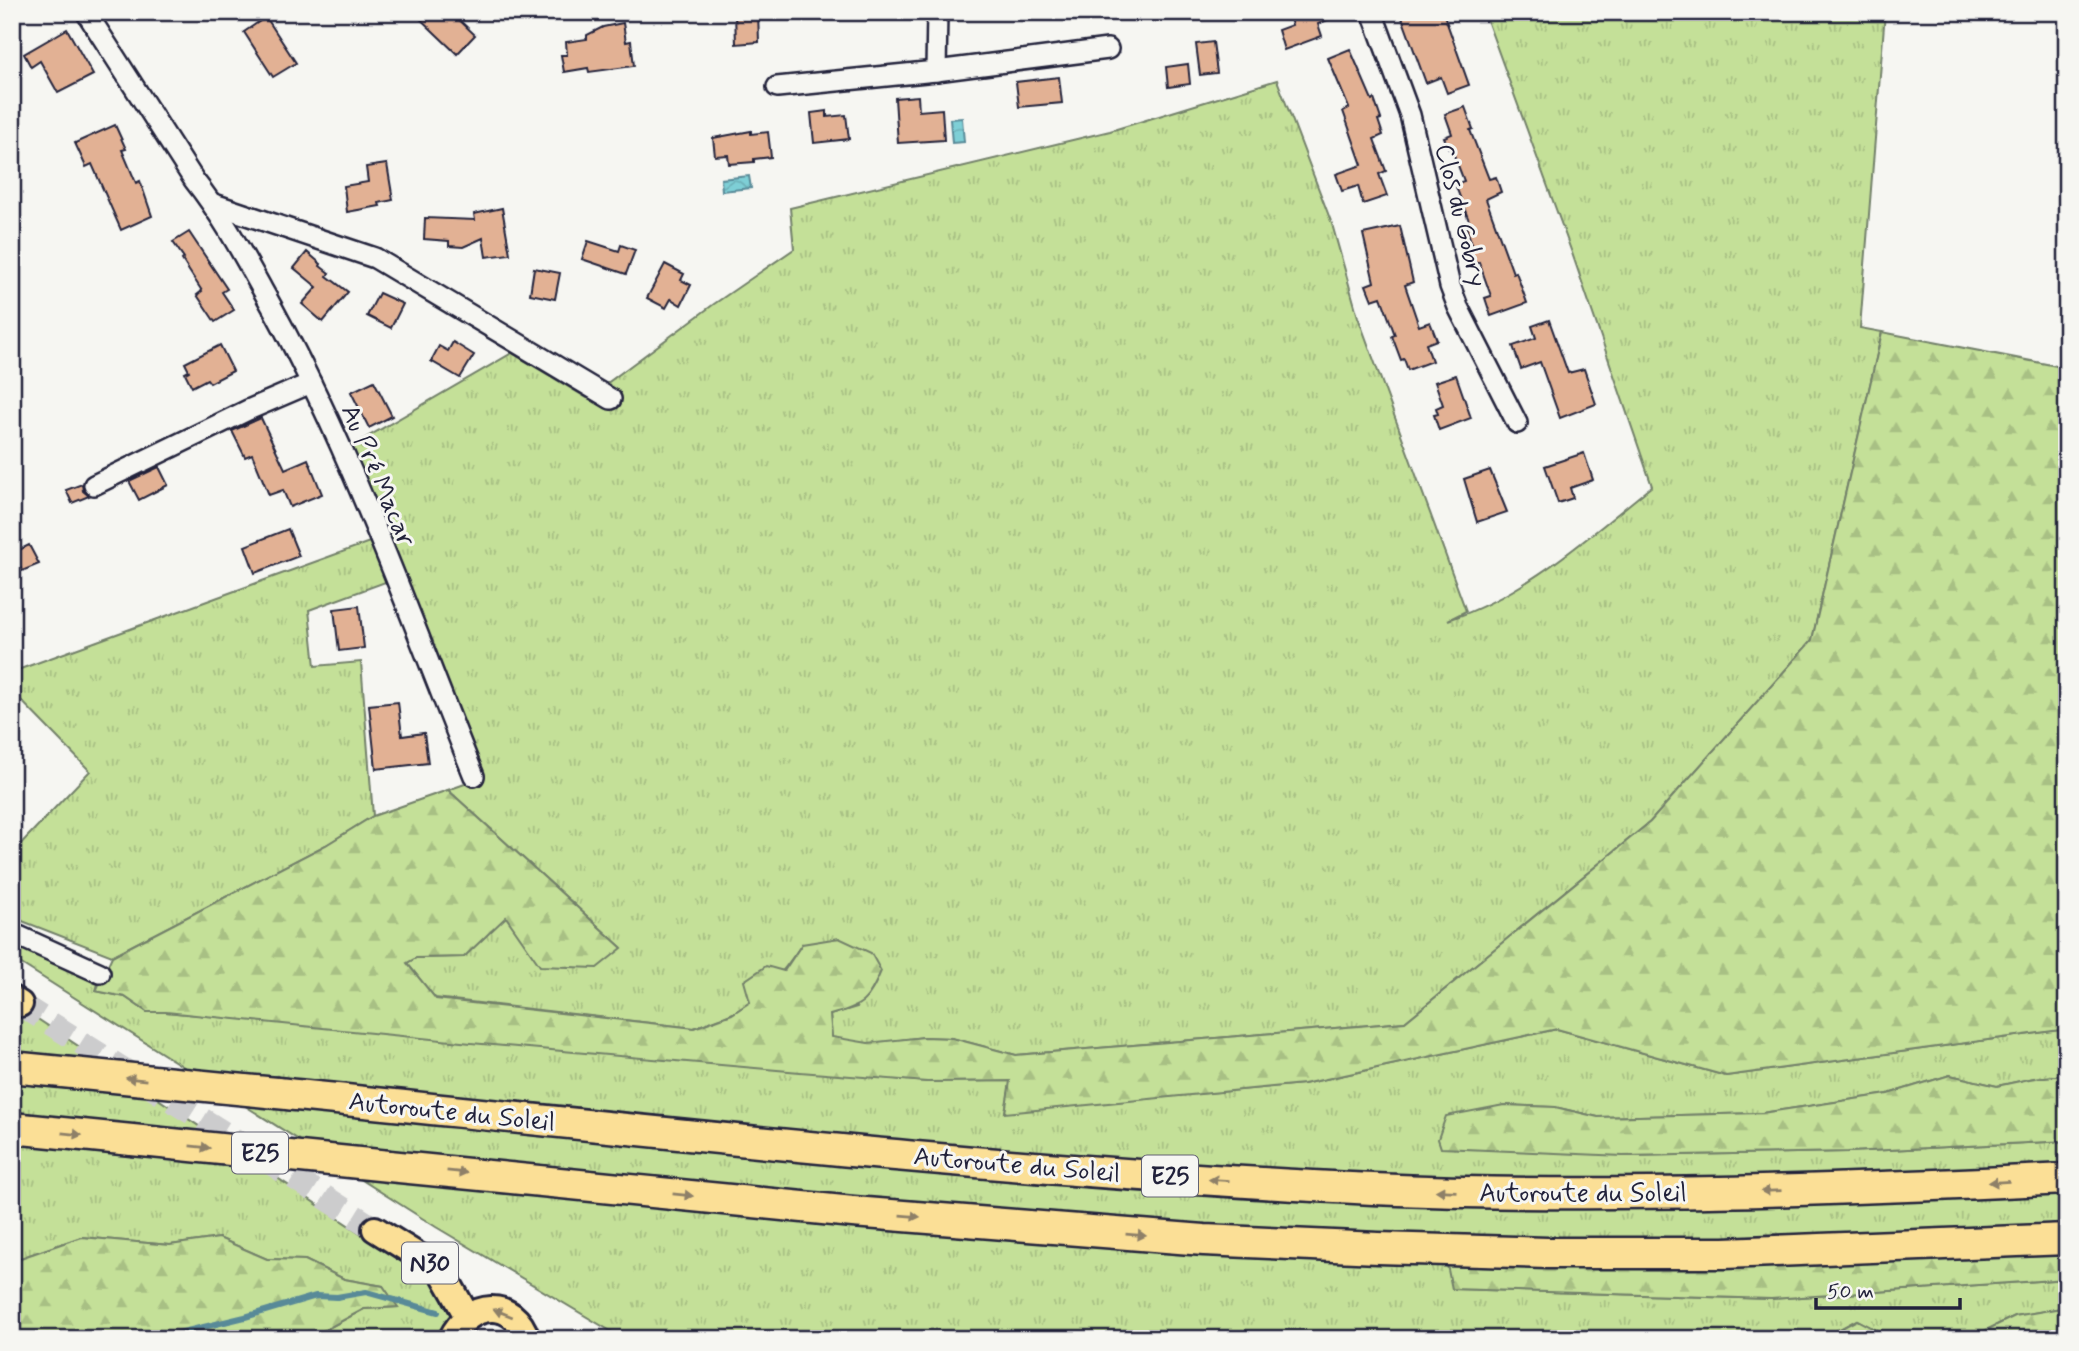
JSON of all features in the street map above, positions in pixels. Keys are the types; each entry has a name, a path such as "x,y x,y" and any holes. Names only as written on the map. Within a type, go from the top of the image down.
{"highway":[{"name":"Autoroute du Soleil","path":"17,1068 858,1151 1200,1179 1373,1189 1546,1194 1721,1193 2067,1179"},
{"name":"E25","path":"12,1128 866,1213 1204,1240 1547,1253 1724,1253 2067,1239"}],"main road":[{"name":"N30","path":"375,1228 441,1270 467,1316"},
{"name":"N30","path":"451,1339 457,1326 467,1316 479,1310 492,1309 505,1312 516,1319 527,1339"}],"street":[{"name":"Au Pré Macar","path":"86,12 194,180 214,204 295,349 344,454 474,776"},
{"path":"936,71 937,12"},
{"name":"Clos du Gobry","path":"1372,12 1410,115 1450,286 1517,423"},
{"path":"777,87 936,71 1108,49"},
{"path":"214,204 375,258 611,399"},
{"path":"94,485 248,410 311,383"},
{"path":"12,933 100,973"}],"green space":[{"path":"1484,12 1885,12 1860,328 1882,332 1812,640 1650,822 1405,1022 1016,1055 952,1038 924,1037 868,1044 832,1038 830,1015 857,1007 802,944 780,975 752,1001 731,1014 694,1028 435,998 407,963 416,958 464,957 506,916 622,948 448,790 482,778 352,446 512,353 587,398 794,249 790,208 1110,131 1277,80 1332,224 1358,317 1466,611 1448,620 1504,596 1530,580 1652,486 1572,253"},
{"path":"1882,332 2067,368 2067,1029 1726,1076 1557,1029 1303,1084 1005,1113 1010,1081 927,1082 800,1072 147,1012 125,997 96,991 112,956 326,845 373,816 448,790 622,948 597,968 540,966 506,917 464,957 416,958 407,963 436,999 694,1028 732,1014 750,1002 744,981 766,966 784,971 802,944 839,938 871,953 881,971 863,1001 850,1009 830,1015 832,1037 868,1043 924,1037 952,1038 1016,1055 1405,1022 1650,822 1812,640"},
{"path":"375,540 391,580 309,610 315,666 361,662 373,816 326,845 112,956 12,917 12,853 90,771 12,691 12,672"},
{"path":"12,941 99,980 96,991 125,997 147,1012 927,1082 1011,1081 1005,1112 1303,1084 1557,1029 1726,1076 2067,1029 2067,1075 2034,1078 1997,1086 1950,1075 1888,1094 1762,1113 1598,1117 1555,1107 1504,1105 1477,1112 1623,1156 1848,1152 2067,1141 2067,1248 1452,1289 1771,1299 2067,1279 2067,1307 2015,1316 1968,1339 1894,1339 1857,1320 1821,1339 1633,1339 1599,1332 1564,1339 624,1339 436,1227 12,958"},
{"path":"12,1002 431,1280 452,1308 445,1339 308,1339 364,1309 397,1307 383,1286 344,1279 305,1260 267,1259 219,1238 170,1245 81,1237 12,1261"},
{"path":"1950,1075 1997,1086 2034,1078 2067,1075 2067,1141 1848,1152 1623,1156 1441,1148 1438,1139 1446,1116 1504,1105 1555,1107 1598,1117 1762,1113 1888,1094"},
{"path":"81,1237 170,1245 219,1238 267,1259 305,1260 344,1279 383,1286 398,1307 364,1309 308,1339 12,1339 12,1261"},
{"path":"2067,1248 2067,1279 1771,1299 1452,1289 1446,1260"},
{"path":"2067,1307 2067,1339 1968,1339 2015,1316"},
{"path":"1857,1320 1893,1339 1821,1339"},
{"path":"1599,1332 1633,1339 1564,1339"}],"water":[{"path":"962,118 964,142 952,143 950,119"},
{"path":"749,176 751,188 722,191 721,179"}],"building":[{"path":"413,12 451,12 475,35 457,54"},
{"path":"735,12 758,12 759,42 736,44"},
{"path":"1288,12 1346,12 1318,24 1322,36 1284,50 1278,30 1292,25"},
{"path":"1400,12 1443,12 1469,85 1447,93 1441,77 1426,83"},
{"path":"266,17 296,63 273,77 244,32"},
{"path":"623,23 626,42 631,41 634,66 589,72 588,68 564,72 561,55 567,55 566,42 587,39 587,35 603,27"},
{"path":"67,29 93,75 58,93 40,61 31,67 24,54"},
{"path":"1213,42 1217,73 1200,75 1196,44"},
{"path":"1350,49 1372,100 1374,99 1383,135 1374,139 1386,171 1379,174 1387,196 1363,204 1358,186 1342,191 1336,174 1362,165 1343,111 1349,108 1328,58"},
{"path":"1188,64 1190,84 1168,87 1166,67"},
{"path":"1059,77 1062,103 1019,107 1016,82"},
{"path":"918,96 919,111 942,109 944,140 898,143 895,98"},
{"path":"1465,107 1473,129 1470,130 1489,179 1496,177 1501,192 1486,199 1527,303 1491,316 1485,298 1491,296 1479,262 1474,264 1467,245 1472,244 1466,227 1471,226 1455,184 1464,181 1444,137 1452,134 1445,114"},
{"path":"827,111 827,117 846,115 849,139 814,143 811,113"},
{"path":"115,125 126,149 122,150 136,183 140,181 152,216 121,230 92,164 86,167 75,143"},
{"path":"751,131 751,134 768,132 771,157 754,159 754,162 729,164 728,155 715,156 713,138"},
{"path":"387,164 393,200 379,203 380,206 347,212 344,186 368,182 366,167"},
{"path":"502,208 510,254 486,257 483,238 463,247 449,246 449,241 424,239 425,218 475,220 474,214"},
{"path":"1400,226 1413,282 1405,285 1419,326 1430,322 1437,340 1426,344 1432,361 1408,370 1392,336 1395,335 1381,297 1372,300 1366,285 1374,282 1363,234"},
{"path":"189,232 227,289 222,292 234,310 215,322 197,295 202,291 173,242"},
{"path":"588,241 619,251 621,245 635,250 626,274 582,259"},
{"path":"307,252 329,273 327,276 348,292 323,322 302,304 317,287 294,268"},
{"path":"665,264 684,274 681,280 691,285 681,305 671,299 666,308 647,298"},
{"path":"534,268 560,273 555,299 530,294"},
{"path":"379,293 403,304 391,328 367,316"},
{"path":"1549,320 1568,373 1584,369 1596,404 1560,418 1540,362 1521,369 1513,346 1536,338 1532,326"},
{"path":"453,342 474,355 460,378 431,361 439,346 448,351"},
{"path":"220,345 233,371 210,383 207,379 192,387 185,373 189,371 185,363"},
{"path":"1456,375 1471,418 1439,430 1434,415 1438,414 1436,408 1443,405 1435,382"},
{"path":"374,381 392,416 369,428 351,392"},
{"path":"261,418 285,469 308,459 322,494 290,507 283,490 269,495 252,454 245,457 232,431"},
{"path":"1584,453 1593,480 1570,488 1573,498 1558,503 1545,466"},
{"path":"159,467 168,485 139,500 129,481"},
{"path":"1490,470 1507,512 1477,522 1464,479"},
{"path":"82,484 83,491 89,496 72,503 66,490"},
{"path":"288,529 299,556 255,573 245,546"},
{"path":"29,545 39,564 22,571 13,553"},
{"path":"359,606 364,648 339,651 334,609"},
{"path":"398,702 402,736 424,733 428,763 376,769 369,705"}],"waterway":[{"path":"154,1339 316,1296 337,1297 366,1292 438,1312"}],"tunnel":[{"path":"20,1004 375,1229"}]}
